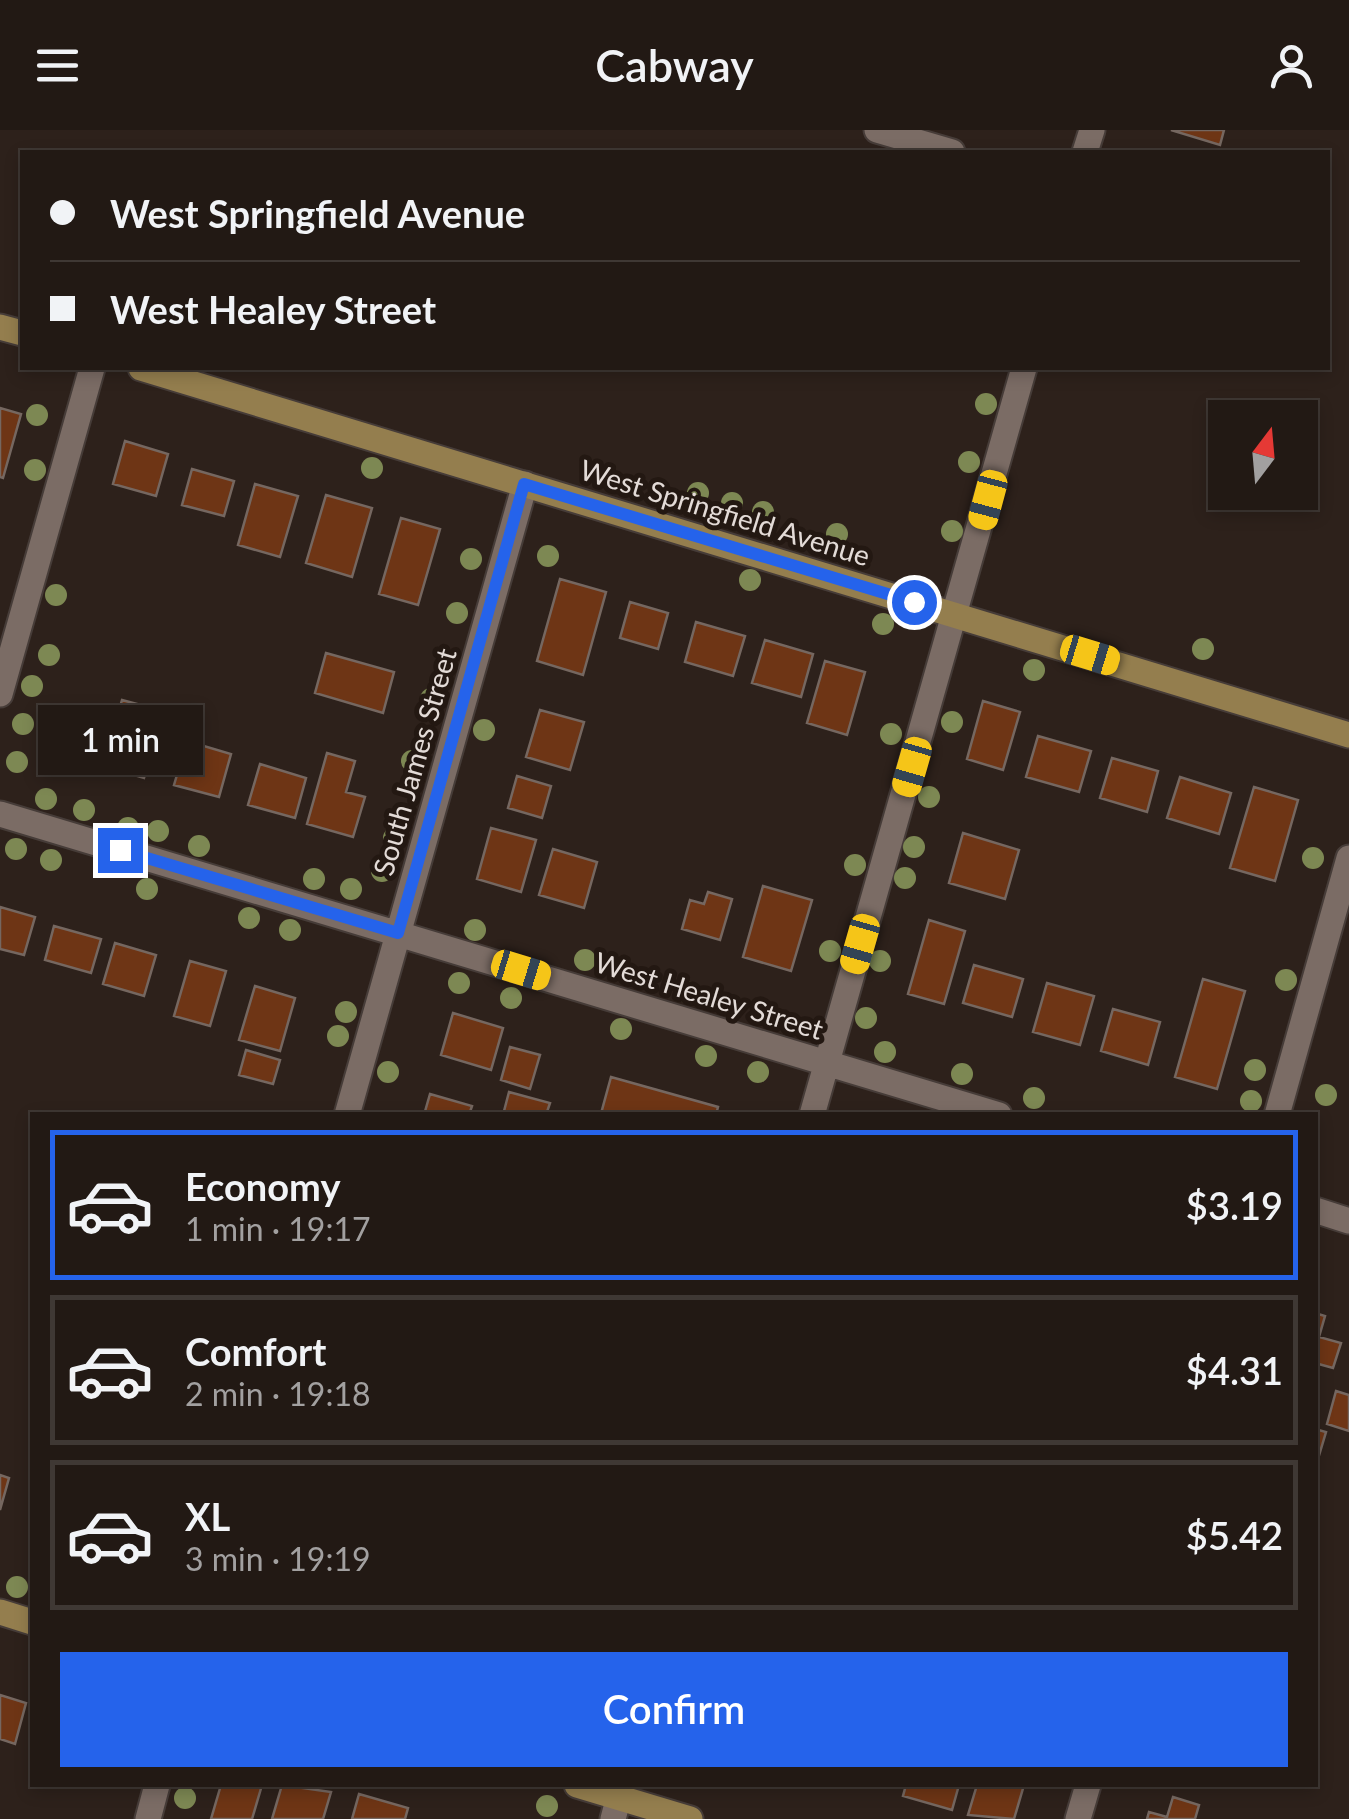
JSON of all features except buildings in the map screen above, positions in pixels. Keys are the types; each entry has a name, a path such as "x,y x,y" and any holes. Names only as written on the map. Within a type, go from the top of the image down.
{"main road":[{"name":"West Springfield Avenue","path":"147,370 1349,735"},
{"path":"0,1612 30,1621"},
{"path":"581,1787 618,1801 690,1819"}],"street":[{"path":"877,130 945,150"},
{"path":"0,694 91,370"},
{"path":"813,1112 1023,370"},
{"name":"South James Street","path":"348,1112 524,484"},
{"name":"West Healey Street","path":"0,814 989,1112"},
{"path":"1278,1112 1349,858"},
{"path":"1318,1211 1349,1220"},
{"path":"148,1819 156,1787"},
{"path":"1078,1819 1087,1787"}],"route":[{"path":"120,850 398,933 524,484 914,602"}]}
